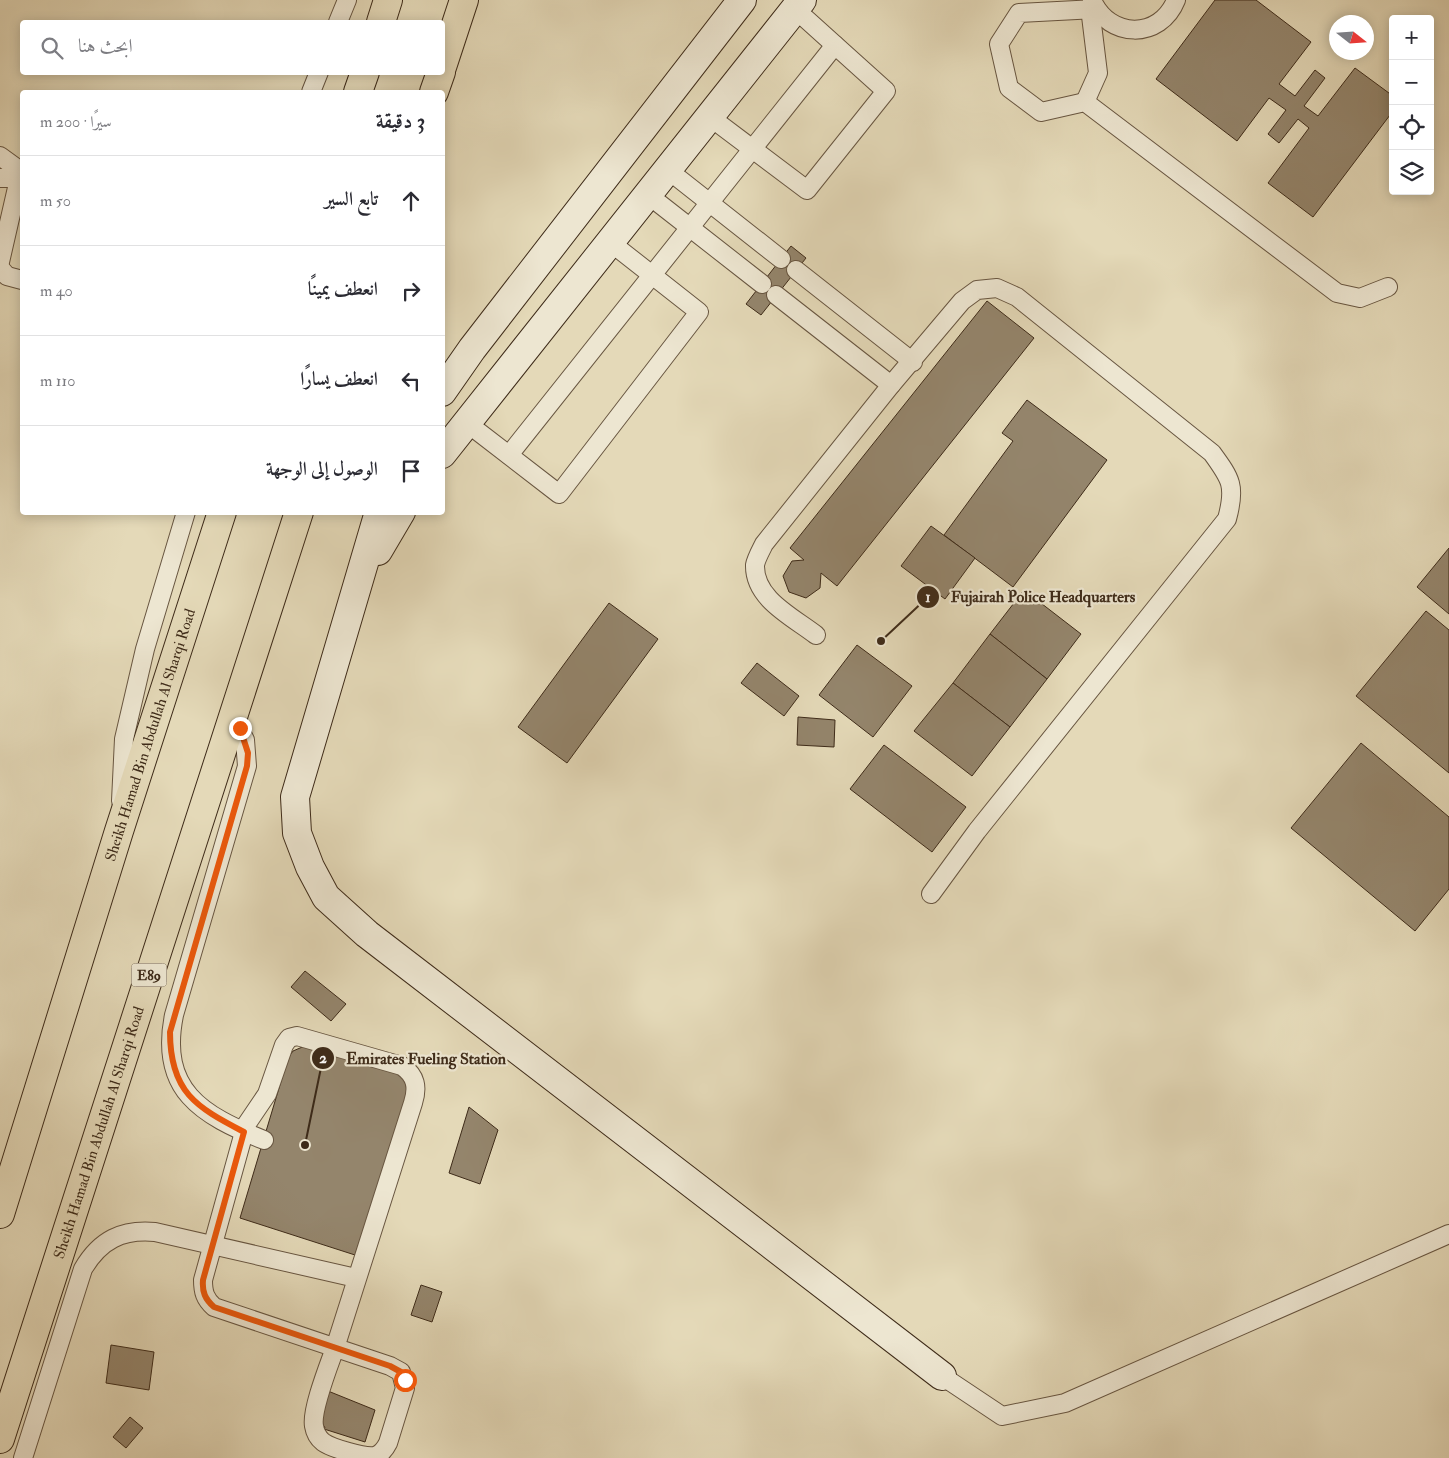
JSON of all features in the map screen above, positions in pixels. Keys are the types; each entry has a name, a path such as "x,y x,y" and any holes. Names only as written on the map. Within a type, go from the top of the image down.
{"highway":[{"path":"381,20 388,0"},
{"path":"445,58 464,0"},
{"path":"359,90 364,75"},
{"path":"435,90 440,75"},
{"name":"Sheikh Hamad Bin Abdullah Al Sharqi Road","path":"0,1214 119,831 221,515"},
{"name":"Sheikh Hamad Bin Abdullah Al Sharqi Road","path":"0,1438 298,515"}],"street":[{"path":"445,388 472,349 742,0"},
{"path":"445,450 799,5"},
{"path":"378,515 295,797 297,833 310,867 326,897 367,934 942,1376"},
{"path":"360,581 399,515"}],"lane":[{"path":"339,20 347,0"},
{"path":"1094,5 1105,20 1118,27 1131,30 1145,29 1158,23 1169,14 1176,0"},
{"path":"710,117 807,190 886,91 835,45 799,5"},
{"path":"1085,102 1098,73 1091,16 1094,5"},
{"path":"1094,5 1019,13 998,44 1009,88 1041,112 1085,102 1337,293 1360,298 1388,287"},
{"path":"509,455 835,45"},
{"path":"312,90 318,75"},
{"path":"0,156 20,175"},
{"path":"668,170 781,259"},
{"path":"0,178 20,176"},
{"path":"0,262 20,180"},
{"path":"647,194 762,284"},
{"path":"467,422 559,494 700,312 610,242"},
{"path":"0,268 7,276 20,279"},
{"path":"796,270 912,362"},
{"path":"816,635 764,595 757,582 755,564 764,544 891,385 962,301 978,290 998,288 1017,297 1212,453 1229,476 1232,499 1227,519 977,831 931,894"},
{"path":"776,295 891,385"},
{"path":"119,831 124,739 145,649 185,515"},
{"path":"233,717 245,740 247,766 174,1015 170,1049 178,1080 194,1102 204,1111 244,1132 264,1140"},
{"path":"244,1132 203,1290 206,1300 214,1307 335,1348 396,1368 405,1380 405,1388 388,1443 380,1453 374,1456 362,1455 330,1446 318,1437 315,1431 313,1416 335,1348 356,1278 382,1186 416,1095 413,1077 402,1066 305,1038 289,1038 280,1052 267,1094 250,1116 244,1132"},
{"path":"22,1458 83,1269 90,1256 112,1237 141,1231 356,1278"},
{"path":"942,1376 1002,1416 1065,1402 1449,1234"}],"building":[{"path":"1215,0 1256,0 1311,42 1279,84 1295,96 1315,70 1325,78 1304,106 1318,116 1355,68 1389,93 1389,116 1313,217 1268,183 1309,128 1298,119 1279,143 1268,134 1286,110 1269,98 1237,141 1156,79"},
{"path":"791,246 806,258 761,315 746,304"},
{"path":"987,301 1034,338 837,586 821,573 820,588 806,598 789,592 783,576 792,561 804,560 790,548"},
{"path":"1027,400 1107,460 1013,587 944,535 1013,441 1002,433"},
{"path":"931,526 975,558 945,599 901,566"},
{"path":"1449,548 1449,614 1417,587"},
{"path":"1024,590 1081,634 1047,679 990,634"},
{"path":"609,603 658,639 567,763 518,727"},
{"path":"1426,611 1449,630 1449,773 1356,696"},
{"path":"990,634 1047,679 1010,727 953,683"},
{"path":"857,645 912,686 873,737 819,695"},
{"path":"757,663 799,696 784,716 741,683"},
{"path":"953,683 1010,727 972,776 914,731"},
{"path":"798,717 835,720 834,747 797,745"},
{"path":"1361,743 1449,817 1449,889 1415,931 1291,828"},
{"path":"884,745 966,807 932,852 850,789"},
{"path":"305,971 346,1004 331,1021 291,987"},
{"path":"307,1045 399,1072 405,1079 408,1096 355,1255 240,1218 288,1058 293,1051"},
{"path":"469,1107 498,1130 480,1184 449,1173"},
{"path":"421,1285 442,1292 432,1322 411,1315"},
{"path":"111,1345 154,1352 149,1390 106,1383"},
{"path":"328,1391 375,1410 365,1442 324,1429 325,1427 321,1425"},
{"path":"130,1417 143,1428 126,1448 113,1437"}],"place":[{"name":"Fujairah Police Headquarters","path":"881,641"},
{"name":"Emirates Fueling Station","path":"305,1145"}],"route":[{"path":"240,728 248,753 247,766 170,1032 170,1049 173,1065 178,1080 186,1092 204,1111 244,1132 203,1280 203,1290 206,1300 214,1307 396,1368 401,1372 405,1380"}]}
